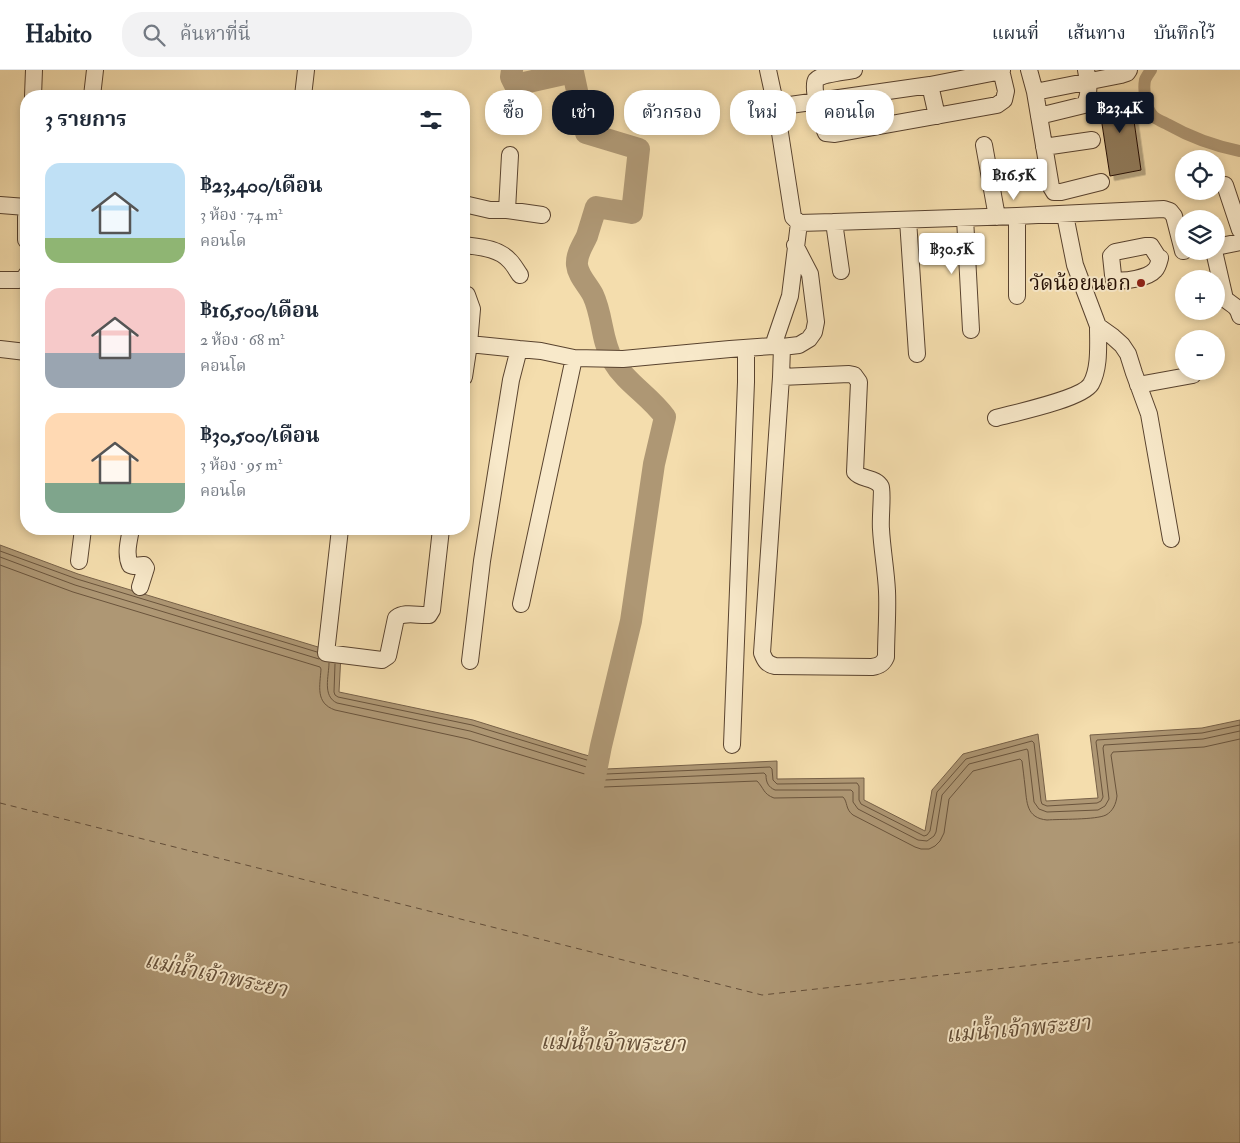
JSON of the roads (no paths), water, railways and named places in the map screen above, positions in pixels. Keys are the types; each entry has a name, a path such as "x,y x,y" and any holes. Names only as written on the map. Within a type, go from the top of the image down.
{"street":[{"path":"33,90 34,70"},
{"path":"93,90 95,70"},
{"path":"304,90 306,70"},
{"path":"768,70 772,90"},
{"path":"815,90 814,84 820,77 854,70"},
{"path":"1029,70 1051,187 1054,192 1101,182"},
{"path":"1034,92 1087,76 1121,76 1130,70"},
{"path":"892,90 1001,71 1006,90 1004,100 997,105 894,124"},
{"path":"1039,116 1084,105 1088,96 1087,76"},
{"path":"930,84 937,116"},
{"path":"780,135 793,217 798,222 1064,215 1164,210 1170,211 1175,220"},
{"path":"1044,147 1092,140"},
{"path":"984,145 997,217"},
{"path":"507,210 510,155"},
{"path":"1225,185 1240,230"},
{"path":"470,205 490,210 507,210 542,215"},
{"path":"0,206 20,207"},
{"path":"996,418 1072,397 1089,387 1094,376 1097,360 1098,326 1074,265 1064,215"},
{"path":"1017,216 1017,296"},
{"path":"965,218 971,330"},
{"path":"908,220 917,354"},
{"path":"782,377 849,374 854,375 859,382 855,472 858,476 878,484 882,492 880,528 887,590 886,656 884,661 877,666 775,666 768,664 764,660 762,653 782,377 777,346 790,296 798,222"},
{"path":"834,222 841,271"},
{"path":"1225,245 1240,242"},
{"path":"470,344 541,351 574,358 622,359 799,344 809,339 814,332 816,322 810,274 796,245"},
{"path":"470,246 499,252 510,260 520,275"},
{"path":"1160,258 1175,253"},
{"path":"1216,260 1225,299 1235,305 1240,316"},
{"path":"0,280 20,280"},
{"path":"470,303 472,309 470,332"},
{"path":"1098,326 1122,345 1128,354 1150,414 1171,539"},
{"path":"732,745 746,402 746,348"},
{"path":"470,661 482,560 511,380 519,349"},
{"path":"0,350 20,352"},
{"path":"520,604 574,358"},
{"path":"1138,385 1175,378"},
{"path":"79,561 82,535"},
{"path":"130,535 127,547 128,561 130,565 144,565 146,568 140,587"},
{"path":"339,535 326,653 382,660 388,656 396,618 407,614 429,615 432,610 440,535"}],"water":[{"name":"แม่น้ำเจ้าพระยา","path":"0,545 78,574 341,654 339,692 473,720 608,761 606,769 777,761 777,779 864,778 864,800 925,831 932,790 963,754 1038,734 1046,801 1098,798 1090,735 1202,728 1240,720 1240,1143 0,1143"}],"waterway":[{"path":"512,70 511,77 515,85 573,72 586,133 639,149 632,213 596,207 577,261 579,273 591,291 599,311 606,345 613,361 624,376 665,417 654,464 631,621 593,787"},
{"path":"1151,70 1145,80 1144,89 1147,105 1154,117 1193,137 1240,151"}],"place":[{"name":"วัดน้อยนอก","path":"1141,283"}]}
